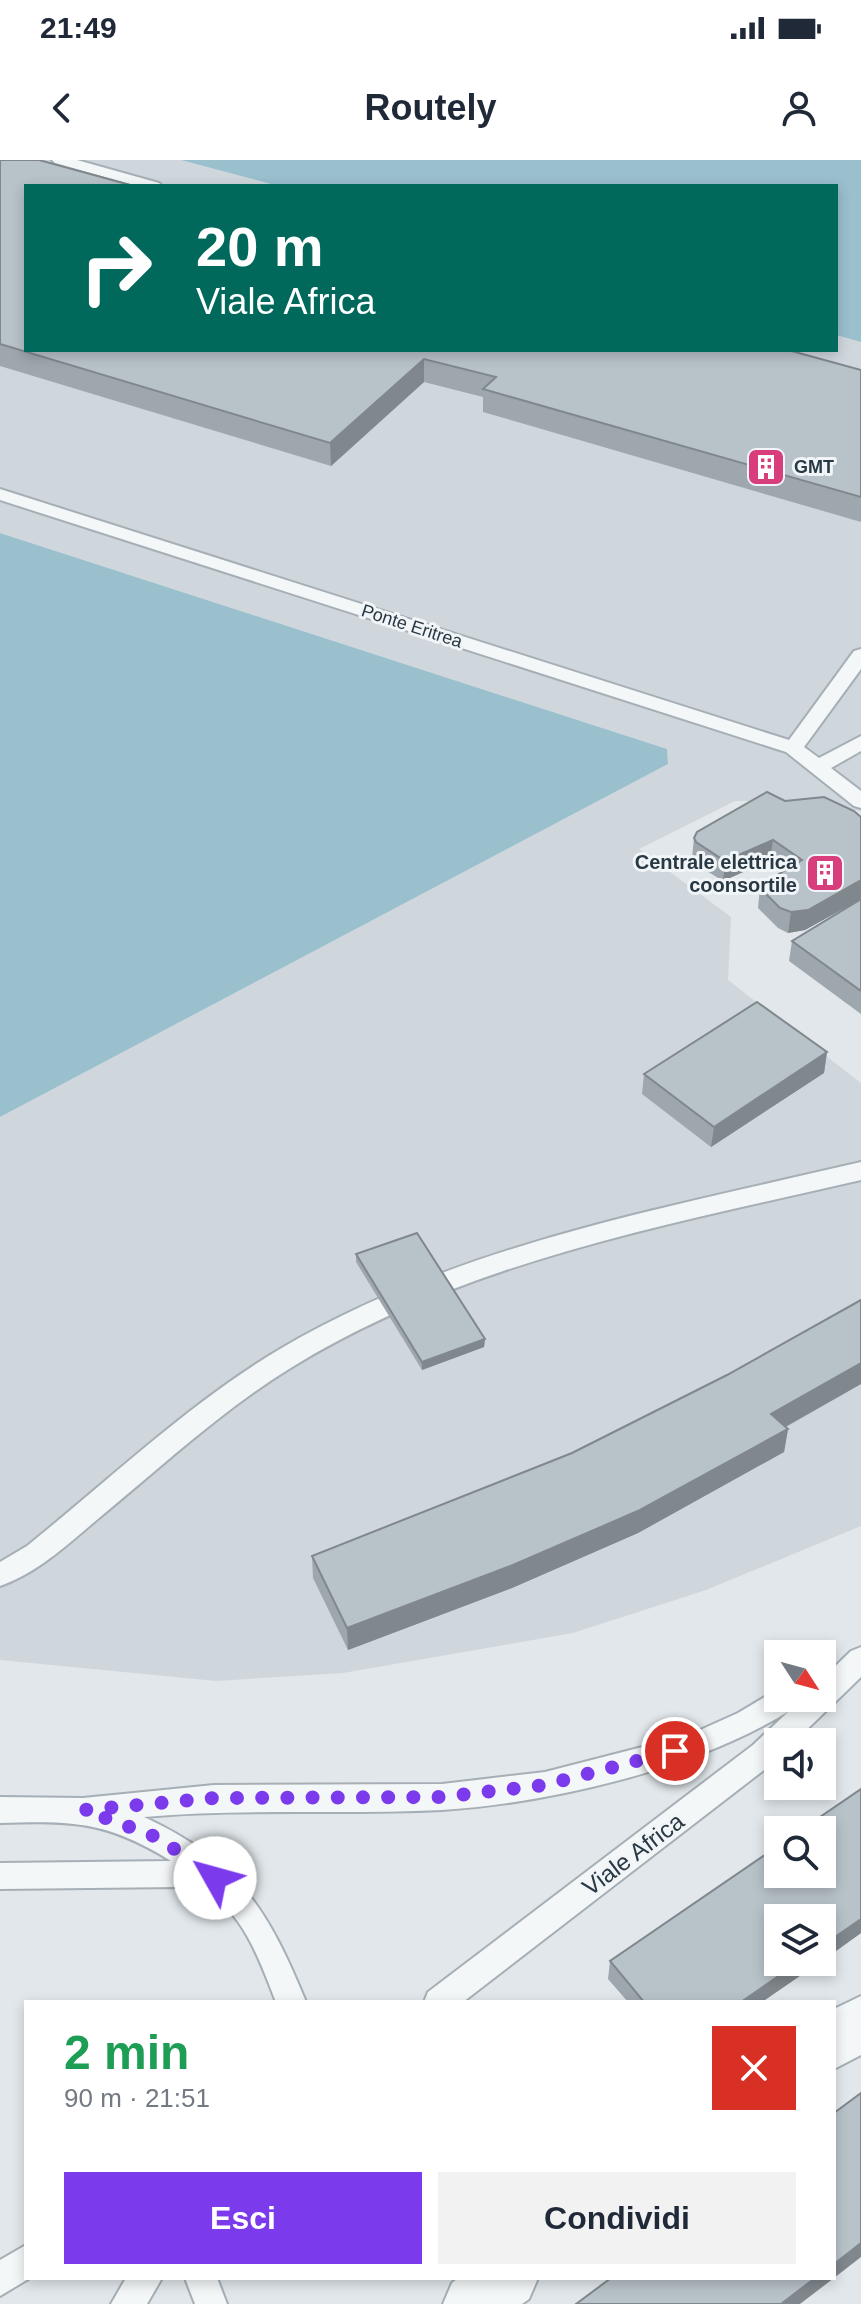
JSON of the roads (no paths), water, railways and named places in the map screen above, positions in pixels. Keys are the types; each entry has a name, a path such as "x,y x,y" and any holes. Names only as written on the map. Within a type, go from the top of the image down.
{"street":[{"path":"836,2041 861,2022"},
{"path":"473,2304 505,2280"}],"lane":[{"path":"60,160 147,184"},
{"name":"Ponte Eritrea","path":"0,494 793,748 861,801"},
{"path":"793,748 861,655"},
{"path":"818,767 861,742"},
{"path":"0,1575 36,1554 233,1393 292,1355 354,1321 433,1289 590,1236 861,1171"},
{"path":"836,1668 861,1653"},
{"name":"Viale Africa","path":"836,1684 861,1659"},
{"path":"0,1810 84,1810 214,1798 442,1797 545,1785 693,1746 764,1712"},
{"name":"Viale Africa","path":"442,2000 763,1754 807,1712"},
{"path":"84,1810 159,1838 200,1864 231,1893 257,1926 290,2000"},
{"path":"0,1876 178,1874 201,1878 231,1893"},
{"path":"0,2280 24,2262"},
{"path":"127,2304 145,2280"},
{"path":"202,2280 211,2304"}],"water":[{"path":"181,160 861,160 861,342 838,336 838,184 271,184"},
{"path":"0,533 667,749 668,764 0,1117"}],"place":[{"name":"GMT","path":"766,467"},
{"name":"Centrale elettrica coonsortile","path":"825,873"}]}
